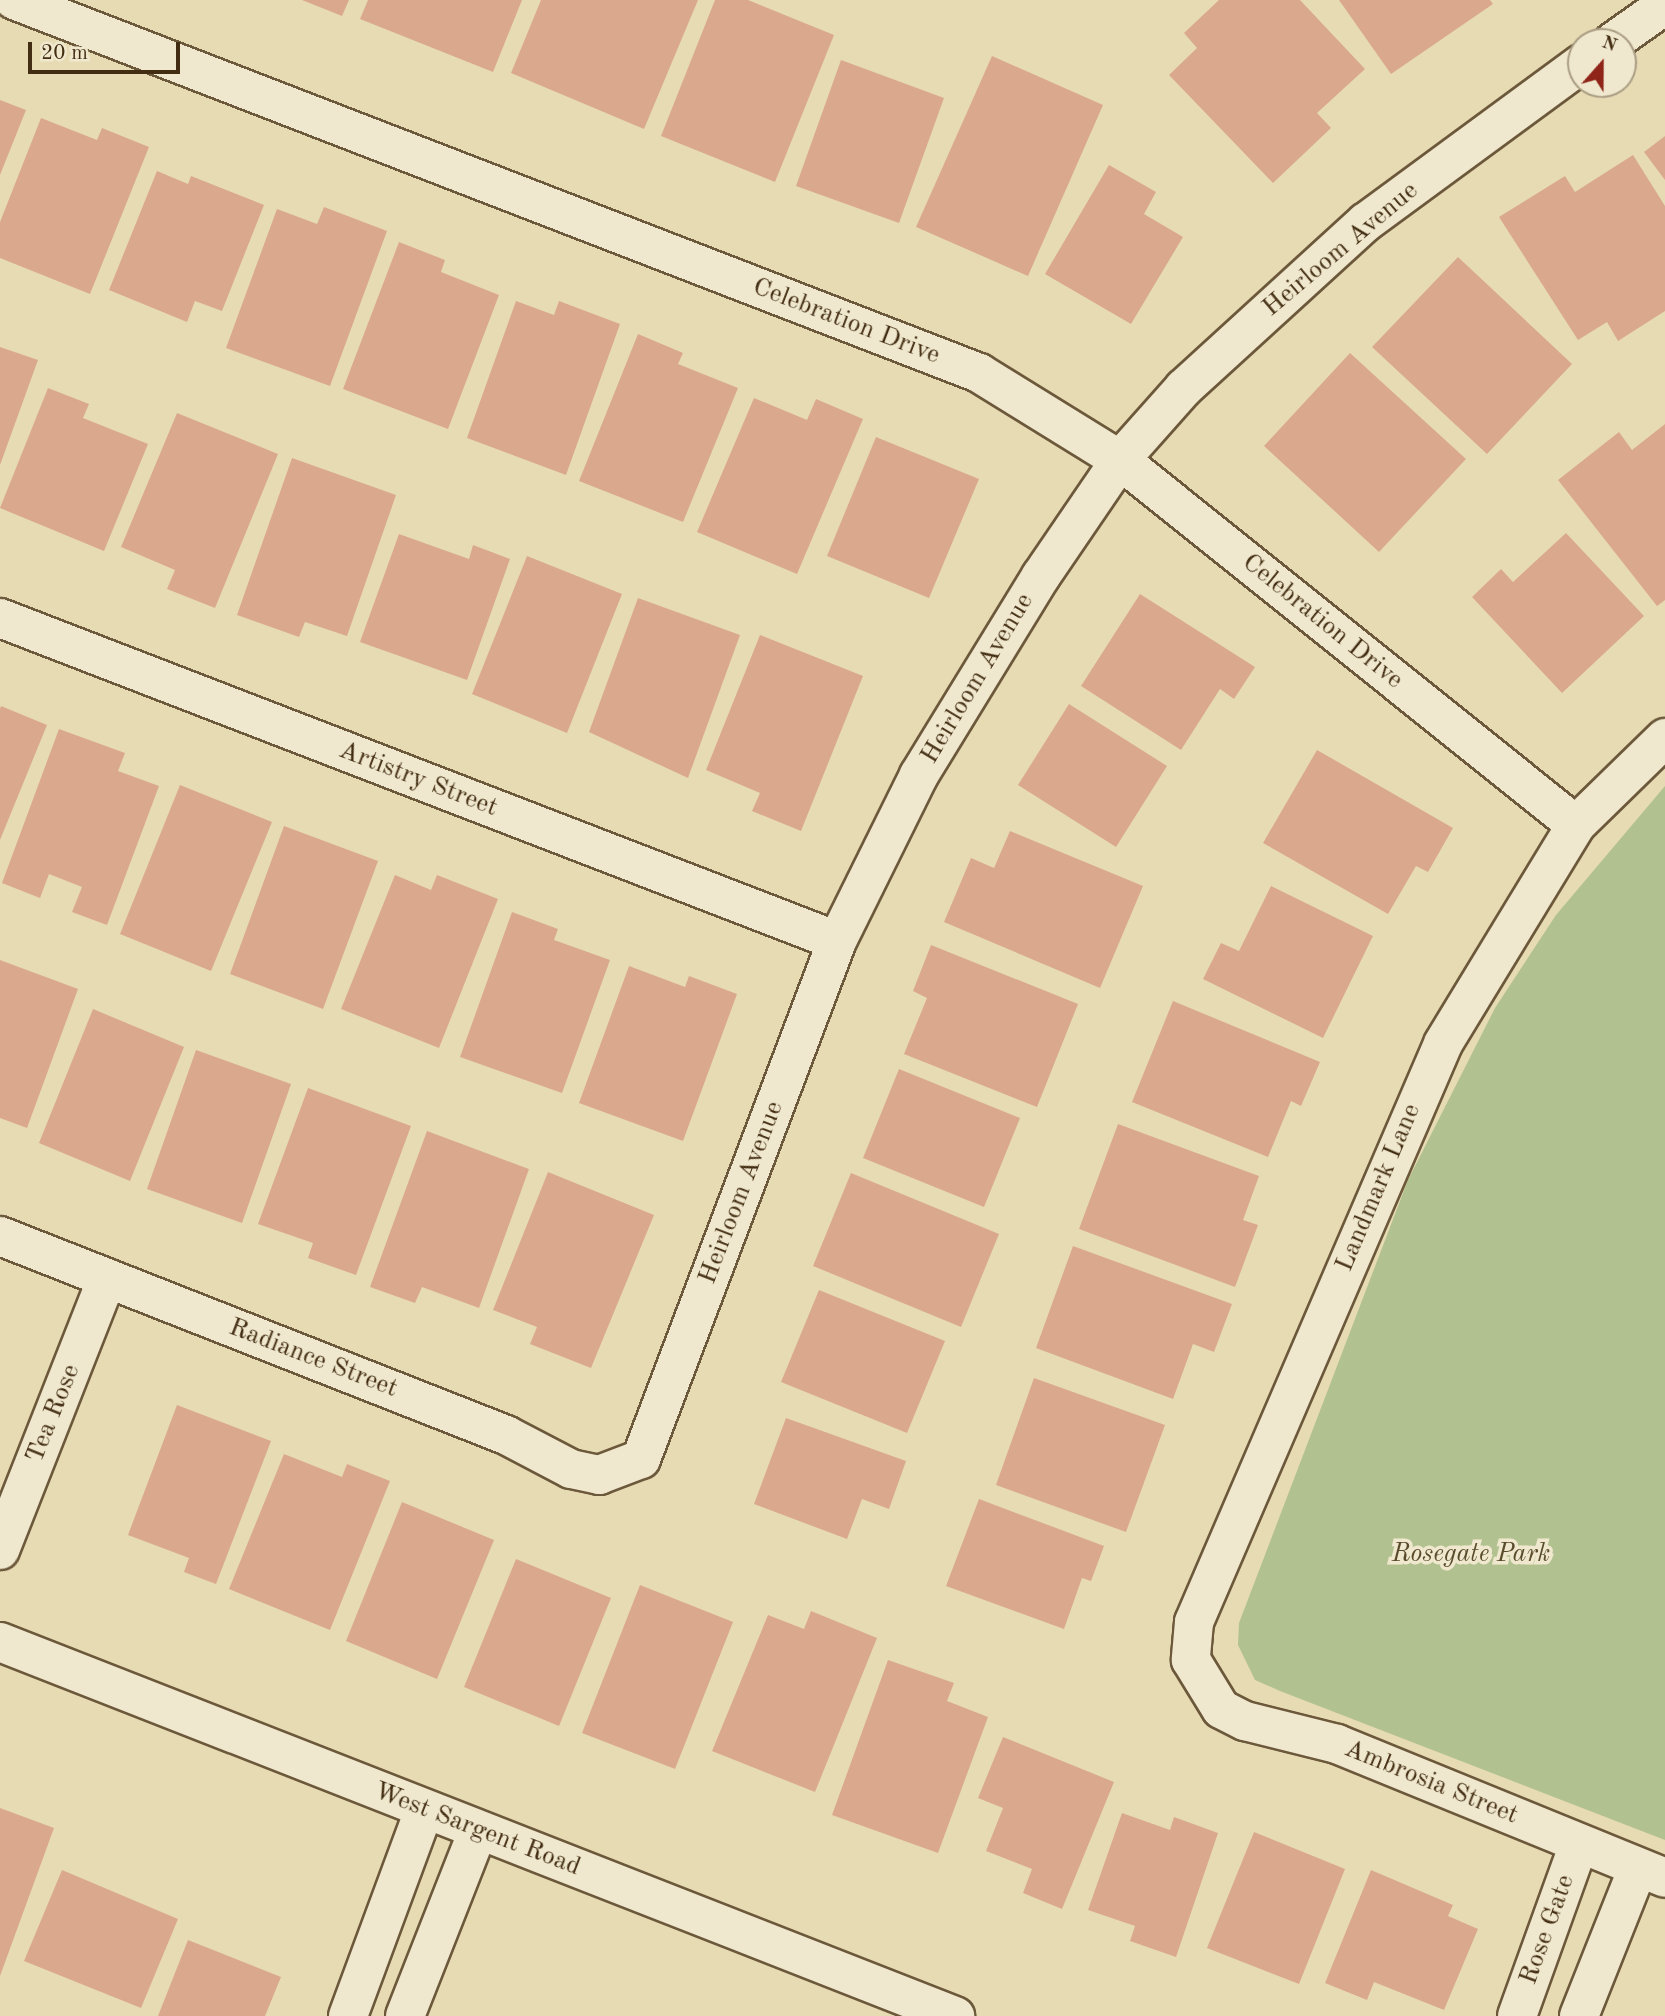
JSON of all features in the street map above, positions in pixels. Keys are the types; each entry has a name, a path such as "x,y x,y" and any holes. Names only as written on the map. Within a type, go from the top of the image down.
{"street":[{"name":"Celebration Drive","path":"13,0 979,373 1120,460 1576,825"},
{"path":"1633,28 1665,5"},
{"name":"Heirloom Avenue","path":"625,1468 641,1459 653,1435 837,941 947,726 1120,460 1184,388 1366,222 1567,74"},
{"name":"Artistry Street","path":"0,618 837,941"},
{"name":"Landmark Lane","path":"1204,1686 1191,1660 1194,1622 1249,1507 1397,1140 1449,1032 1576,825 1665,738"},
{"name":"Radiance Street","path":"0,1236 506,1435 571,1469 599,1475 625,1468"},
{"name":"Tea Rose","path":"0,1550 107,1278"},
{"name":"West Sargent Road","path":"0,1642 955,2016"},
{"name":"Ambrosia Street","path":"1204,1686 1222,1709 1245,1721 1336,1744 1651,1873"},
{"path":"348,2016 424,1810"},
{"path":"405,2016 478,1831"},
{"name":"Rose Gate","path":"1517,2016 1579,1844"},
{"path":"1579,2016 1651,1873"}],"green space":[{"name":"Rosegate Park","path":"1665,786 1665,1840 1255,1680 1238,1645 1239,1623 1408,1180 1495,1008 1556,915"}],"building":[{"path":"302,0 349,0 342,16"},
{"path":"368,0 522,0 493,72 360,19"},
{"path":"541,0 698,0 644,129 511,73"},
{"path":"715,0 748,0 834,35 775,182 661,136"},
{"path":"1219,0 1300,0 1365,69 1317,113 1331,128 1273,183 1169,75 1197,48 1184,33"},
{"path":"1339,0 1490,0 1493,4 1391,74"},
{"path":"992,56 1103,105 1028,276 916,227"},
{"path":"841,60 944,98 899,223 796,186"},
{"path":"0,100 26,110 0,175"},
{"path":"41,118 97,140 102,128 149,147 90,294 0,258 0,222"},
{"path":"1665,136 1665,180 1644,152"},
{"path":"1633,155 1665,206 1665,311 1618,341 1607,322 1578,340 1499,217 1565,176 1575,192"},
{"path":"1109,165 1156,192 1144,214 1183,237 1131,324 1045,274"},
{"path":"157,171 188,184 191,176 264,205 222,311 195,301 187,322 109,290"},
{"path":"324,207 387,231 330,386 226,348 277,209 317,224"},
{"path":"399,242 445,260 441,272 499,295 448,429 343,389"},
{"path":"1458,257 1572,364 1487,454 1372,347"},
{"path":"516,301 554,315 559,301 620,324 566,475 467,438"},
{"path":"638,334 683,353 678,364 738,388 683,522 579,481"},
{"path":"0,347 38,360 0,465"},
{"path":"1350,353 1466,459 1379,552 1264,446"},
{"path":"48,388 89,404 83,418 148,444 104,551 0,508"},
{"path":"754,398 807,420 816,399 863,419 797,574 697,532"},
{"path":"177,413 278,454 215,608 167,589 175,570 121,547"},
{"path":"1665,424 1665,600 1657,606 1558,480 1619,432 1632,450"},
{"path":"876,437 979,479 929,598 827,556"},
{"path":"292,458 396,495 347,636 305,622 299,637 237,615"},
{"path":"1566,533 1644,616 1562,693 1472,597 1501,569 1513,582"},
{"path":"399,534 469,559 473,545 510,559 467,680 360,642"},
{"path":"527,556 622,594 567,733 472,694"},
{"path":"1140,594 1255,667 1234,699 1220,689 1181,750 1081,686"},
{"path":"638,598 740,635 688,778 589,732"},
{"path":"760,635 863,676 801,831 752,811 760,793 706,770"},
{"path":"1069,704 1167,766 1116,847 1018,785"},
{"path":"1,706 47,725 0,840 0,709"},
{"path":"59,729 125,753 118,771 159,786 107,925 72,912 82,887 49,874 40,898 2,883"},
{"path":"1317,750 1453,828 1428,872 1416,866 1388,914 1263,843"},
{"path":"180,785 272,822 211,971 120,934"},
{"path":"284,826 378,861 323,1009 230,974"},
{"path":"1010,831 1143,886 1100,988 944,922 971,858 994,868"},
{"path":"395,875 431,890 437,875 498,899 439,1048 341,1009"},
{"path":"1271,886 1373,936 1323,1038 1203,979 1221,943 1239,951"},
{"path":"512,912 558,929 554,940 610,960 562,1093 460,1057"},
{"path":"931,945 1078,1004 1037,1107 904,1054 927,998 913,991"},
{"path":"0,960 78,989 27,1128 0,1118"},
{"path":"629,966 685,987 689,976 737,994 683,1141 579,1103"},
{"path":"1173,1001 1320,1062 1301,1106 1291,1101 1268,1157 1132,1102"},
{"path":"93,1009 184,1047 130,1181 39,1143"},
{"path":"196,1050 291,1084 242,1223 147,1189"},
{"path":"899,1069 1020,1118 984,1207 863,1158"},
{"path":"308,1088 411,1126 356,1275 308,1258 313,1243 258,1224"},
{"path":"1118,1124 1259,1176 1243,1220 1258,1225 1235,1287 1079,1229"},
{"path":"427,1131 529,1169 479,1308 422,1287 415,1303 370,1287"},
{"path":"548,1172 654,1215 591,1368 530,1344 537,1327 493,1310"},
{"path":"851,1173 999,1234 961,1327 813,1266"},
{"path":"1073,1246 1232,1304 1214,1352 1193,1344 1173,1399 1036,1348"},
{"path":"819,1290 945,1341 907,1433 781,1382"},
{"path":"1034,1378 1165,1425 1126,1532 996,1485"},
{"path":"177,1405 271,1441 216,1584 184,1572 189,1558 128,1535"},
{"path":"786,1418 906,1461 889,1509 862,1499 847,1539 754,1504"},
{"path":"284,1454 342,1477 347,1464 390,1481 330,1630 229,1589"},
{"path":"979,1499 1104,1546 1091,1581 1082,1578 1064,1629 946,1586"},
{"path":"402,1502 494,1540 437,1679 346,1641"},
{"path":"516,1559 611,1598 559,1726 464,1687"},
{"path":"640,1585 733,1622 675,1769 582,1733"},
{"path":"811,1611 877,1638 815,1792 712,1751 768,1615 804,1629"},
{"path":"888,1660 954,1683 947,1701 988,1717 938,1853 832,1815"},
{"path":"1003,1737 1114,1782 1062,1909 1023,1893 1032,1869 986,1851 1003,1808 978,1798"},
{"path":"0,1808 54,1828 0,1976"},
{"path":"1122,1813 1170,1830 1174,1817 1218,1833 1176,1957 1130,1941 1135,1926 1088,1910"},
{"path":"1254,1832 1345,1869 1299,1984 1207,1948"},
{"path":"62,1870 178,1919 141,2008 24,1961"},
{"path":"1371,1870 1453,1905 1448,1916 1478,1929 1444,2010 1374,1982 1367,2000 1325,1983"},
{"path":"188,1940 281,1977 265,2016 158,2016"}]}
